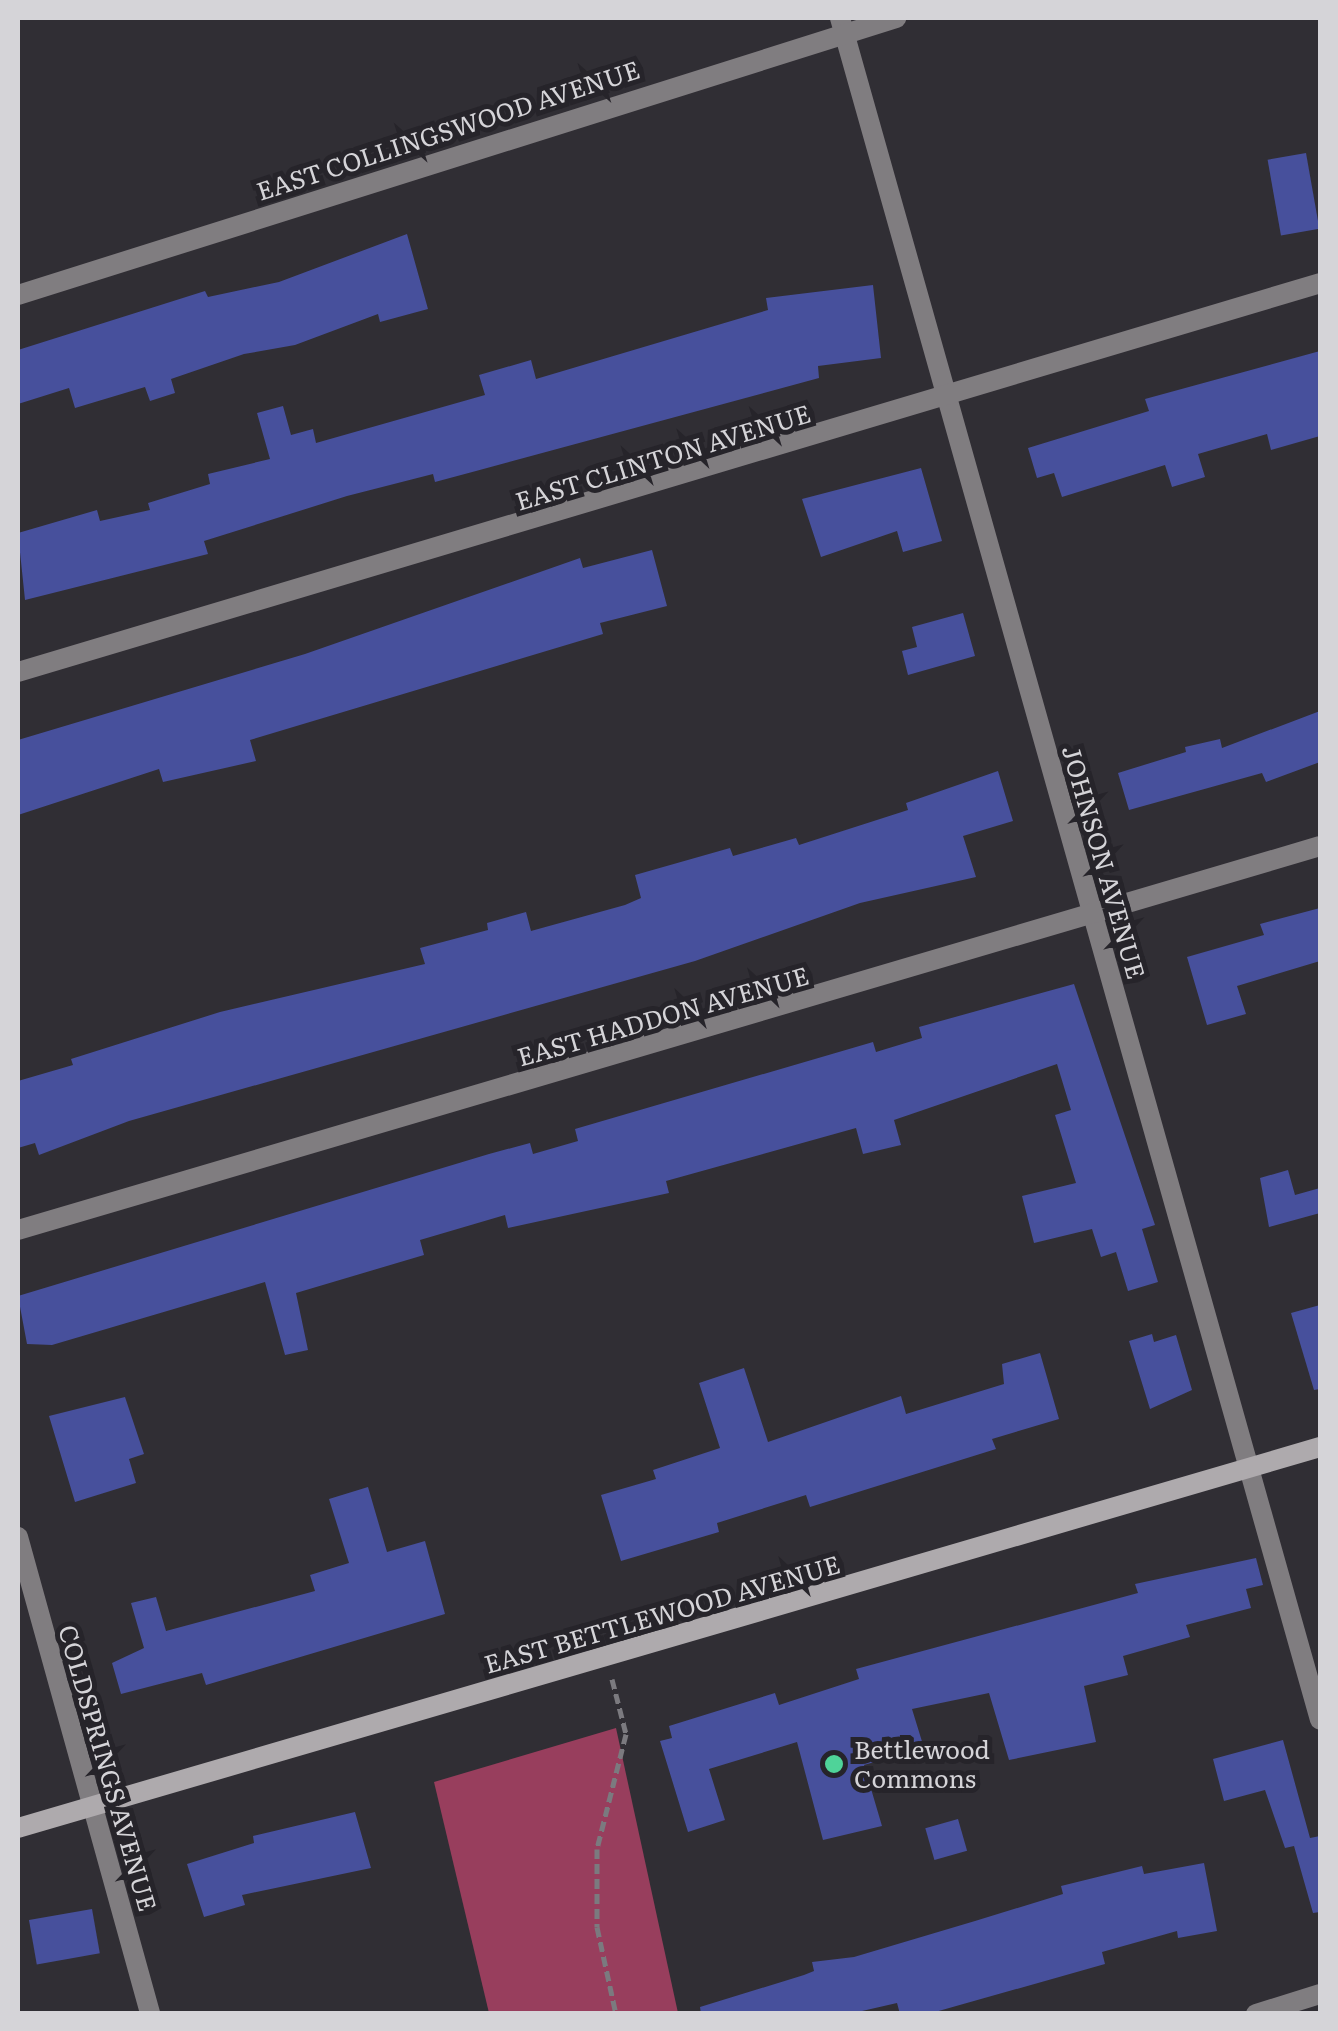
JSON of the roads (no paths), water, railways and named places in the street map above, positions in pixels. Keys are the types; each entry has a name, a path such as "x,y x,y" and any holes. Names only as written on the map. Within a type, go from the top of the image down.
{"street":[{"name":"EAST COLLINGSWOOD AVENUE","path":"18,295 842,25 896,18"},
{"name":"JOHNSON AVENUE","path":"842,25 944,398 1320,1720"},
{"name":"EAST CLINTON AVENUE","path":"18,672 944,398 1320,282"},
{"name":"EAST HADDON AVENUE","path":"18,1230 1320,846"},
{"name":"EAST BETTLEWOOD AVENUE","path":"18,1828 1320,1447"},
{"name":"COLDSPRINGS AVENUE","path":"18,1537 150,2014"},
{"path":"1256,2014 1320,1994"}],"place":[{"name":"Bettlewood Commons","path":"834,1764"}]}
